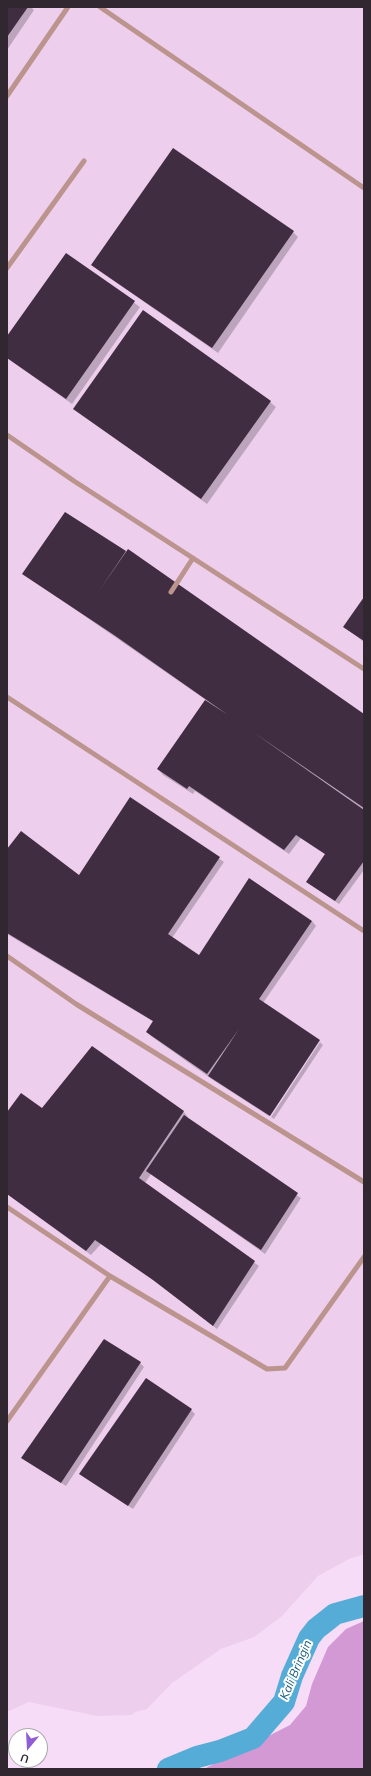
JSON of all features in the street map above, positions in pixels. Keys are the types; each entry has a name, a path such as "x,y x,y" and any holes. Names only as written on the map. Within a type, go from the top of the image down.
{"lane":[{"path":"7,96 68,7"},
{"path":"100,7 364,188"},
{"path":"7,268 84,161"},
{"path":"7,435 74,481 364,669"},
{"path":"171,592 194,558"},
{"path":"7,696 364,931"},
{"path":"7,956 76,1004 364,1182"},
{"path":"7,1208 110,1276 267,1369 285,1368 364,1257"},
{"path":"7,1421 110,1276"}],"shaded area":[{"path":"7,7 364,7 364,1554 349,1559 318,1576 282,1616 254,1637 221,1649 172,1683 147,1709 135,1712 132,1715 97,1716 29,1702 7,1712"},
{"path":"364,1621 364,1769 204,1769 290,1725 306,1706 312,1684 328,1647 346,1629"}],"building":[{"path":"7,7 28,7 7,37"},
{"path":"173,148 294,231 212,348 91,265"},
{"path":"66,253 135,301 66,399 7,358 7,336"},
{"path":"143,310 271,401 201,499 73,409"},
{"path":"65,512 126,551 99,591 128,549 364,714 364,808 253,732 364,810 364,861 335,901 306,882 325,854 296,835 284,850 189,786 187,789 157,769 205,700 228,715 114,635 22,574"},
{"path":"364,597 364,641 343,627"},
{"path":"130,797 220,857 168,934 199,955 249,878 312,921 259,999 320,1040 270,1116 208,1076 239,1029 207,1074 146,1032 153,1021 7,933 7,849 21,831 79,875"},
{"path":"92,1046 184,1111 139,1178 255,1261 213,1326 153,1280 95,1240 86,1251 7,1194 7,1112 21,1093 42,1108"},
{"path":"184,1115 298,1193 261,1250 146,1171"},
{"path":"104,1339 141,1362 61,1483 21,1458"},
{"path":"146,1378 192,1409 128,1506 79,1474"}],"waterway":[{"name":"Kali Bringin","path":"168,1769 197,1757 220,1751 253,1738 284,1702 292,1676 309,1638 316,1629 335,1614 364,1606"}]}
